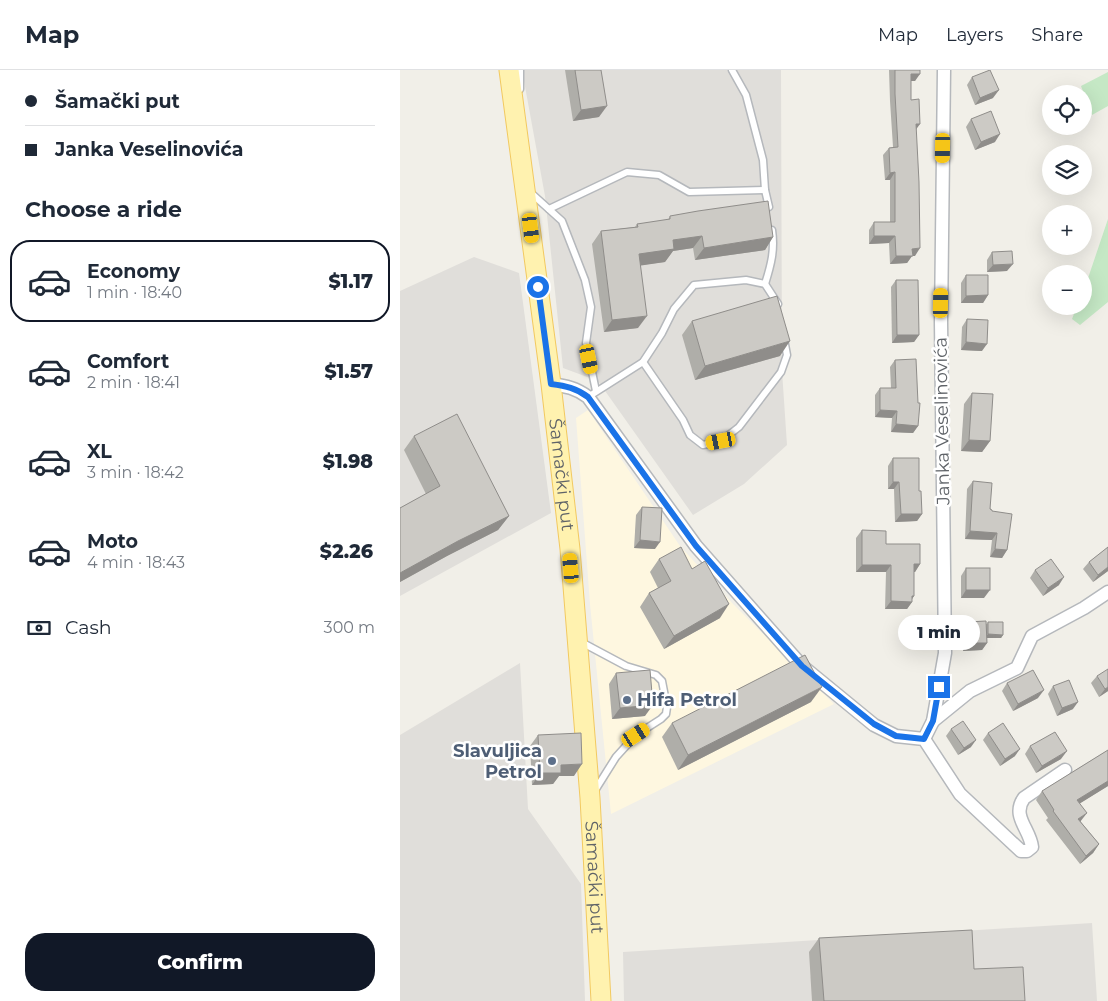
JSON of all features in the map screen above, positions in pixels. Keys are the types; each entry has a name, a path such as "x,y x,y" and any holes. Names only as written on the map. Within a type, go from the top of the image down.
{"main road":[{"name":"Šamački put","path":"508,70 526,189 570,550 590,798 601,1001"}],"street":[{"name":"Janka Veselinovića","path":"924,739 933,721 945,653 941,322 944,70"},
{"path":"551,384 569,386 592,394 696,546 802,666 874,724 896,736 924,739 960,794 1021,851 1027,851 1032,847 1032,841 1021,822 1020,803 1024,798 1065,770"},
{"path":"933,721 970,691 1017,668 1032,636 1084,608 1108,592"}],"lane":[{"path":"516,118 520,70"},
{"path":"732,70 746,95 763,160 765,190 770,216"},
{"path":"549,209 627,172 660,175 689,192 765,190"},
{"path":"526,189 562,221 586,280 591,307 586,343 592,394 643,362 662,333 674,309 694,285 746,280 764,284 778,302 779,311"},
{"path":"764,284 772,262 774,243 771,225"},
{"path":"643,362 683,420 690,435 703,444 721,441 738,427 781,372 787,355 782,329"},
{"path":"577,641 626,666 656,675 662,681 667,708 666,714 661,719 636,735 616,757 590,798"}],"shaded area":[{"path":"522,70 781,70 782,371 787,445 744,484 693,515 598,381 563,368 545,196"},
{"path":"474,257 519,273 551,513 400,596 400,291"},
{"path":"588,410 680,546 733,604 834,704 611,814 590,604 576,418"},
{"path":"520,663 528,809 581,884 585,1001 400,1001 400,735"},
{"path":"1092,923 1097,1001 624,1001 623,952"}],"green space":[{"path":"1108,72 1108,106 1092,115 1092,85 1083,85"},
{"path":"1108,219 1108,302 1080,325 1072,319 1074,315 1092,315 1092,266"}],"building":[{"path":"575,70 601,70 607,106 581,110"},
{"path":"895,70 920,70 920,74 911,74 911,100 919,99 920,124 916,124 920,248 912,249 913,256 896,256 895,236 874,236 874,222 895,222 895,172 890,173 889,148 898,147"},
{"path":"990,70 999,90 980,98 972,77"},
{"path":"991,111 1000,134 981,142 971,119"},
{"path":"768,201 773,237 704,248 702,236 673,240 674,249 639,254 647,316 612,320 601,231 638,227 637,224 670,219 670,216"},
{"path":"1012,251 1013,264 993,265 992,252"},
{"path":"966,275 988,275 988,295 966,296"},
{"path":"896,280 918,280 919,335 897,335"},
{"path":"777,296 790,341 705,366 692,321"},
{"path":"967,319 988,320 987,344 966,342"},
{"path":"916,359 918,403 920,403 918,426 896,424 897,411 880,410 880,388 896,388 895,360"},
{"path":"972,393 993,394 990,441 969,440"},
{"path":"457,414 509,516 400,573 400,508 440,486 414,436"},
{"path":"893,458 919,458 919,491 921,491 922,514 901,514 899,482 893,482"},
{"path":"973,481 992,483 990,509 992,511 1012,514 1007,550 995,549 997,533 970,531"},
{"path":"642,507 662,508 660,542 640,540"},
{"path":"862,530 886,531 886,544 920,544 920,564 914,564 914,596 912,596 912,602 891,601 891,565 862,565"},
{"path":"681,547 692,569 705,561 729,604 674,636 649,593 671,581 659,559"},
{"path":"1108,547 1108,567 1098,575 1089,562"},
{"path":"1051,559 1064,577 1048,588 1035,570"},
{"path":"966,568 990,568 990,590 966,590"},
{"path":"986,621 987,643 968,643 967,622"},
{"path":"988,622 1003,622 1003,635 988,634"},
{"path":"805,655 822,687 688,755 672,723"},
{"path":"1108,669 1108,687 1105,689 1097,676"},
{"path":"650,670 653,705 620,708 616,673"},
{"path":"1033,670 1044,690 1018,704 1007,683"},
{"path":"1069,680 1078,702 1062,708 1053,686"},
{"path":"963,721 976,740 964,748 951,729"},
{"path":"1003,723 1020,749 1005,759 988,733"},
{"path":"1055,732 1067,751 1042,766 1030,746"},
{"path":"581,733 582,764 561,765 561,773 540,773 538,735"},
{"path":"1108,750 1108,781 1077,800 1087,813 1078,819 1099,844 1086,856 1053,811 1042,791"},
{"path":"972,930 974,969 1023,967 1025,1001 824,1001 819,938"}],"place":[{"name":"Hifa Petrol","path":"627,700"},
{"name":"Slavuljica Petrol","path":"552,761"}],"route":[{"path":"538,287 551,384 569,386 579,390 588,397 696,546 802,666 874,724 896,736 924,739 933,721 939,687"}]}
